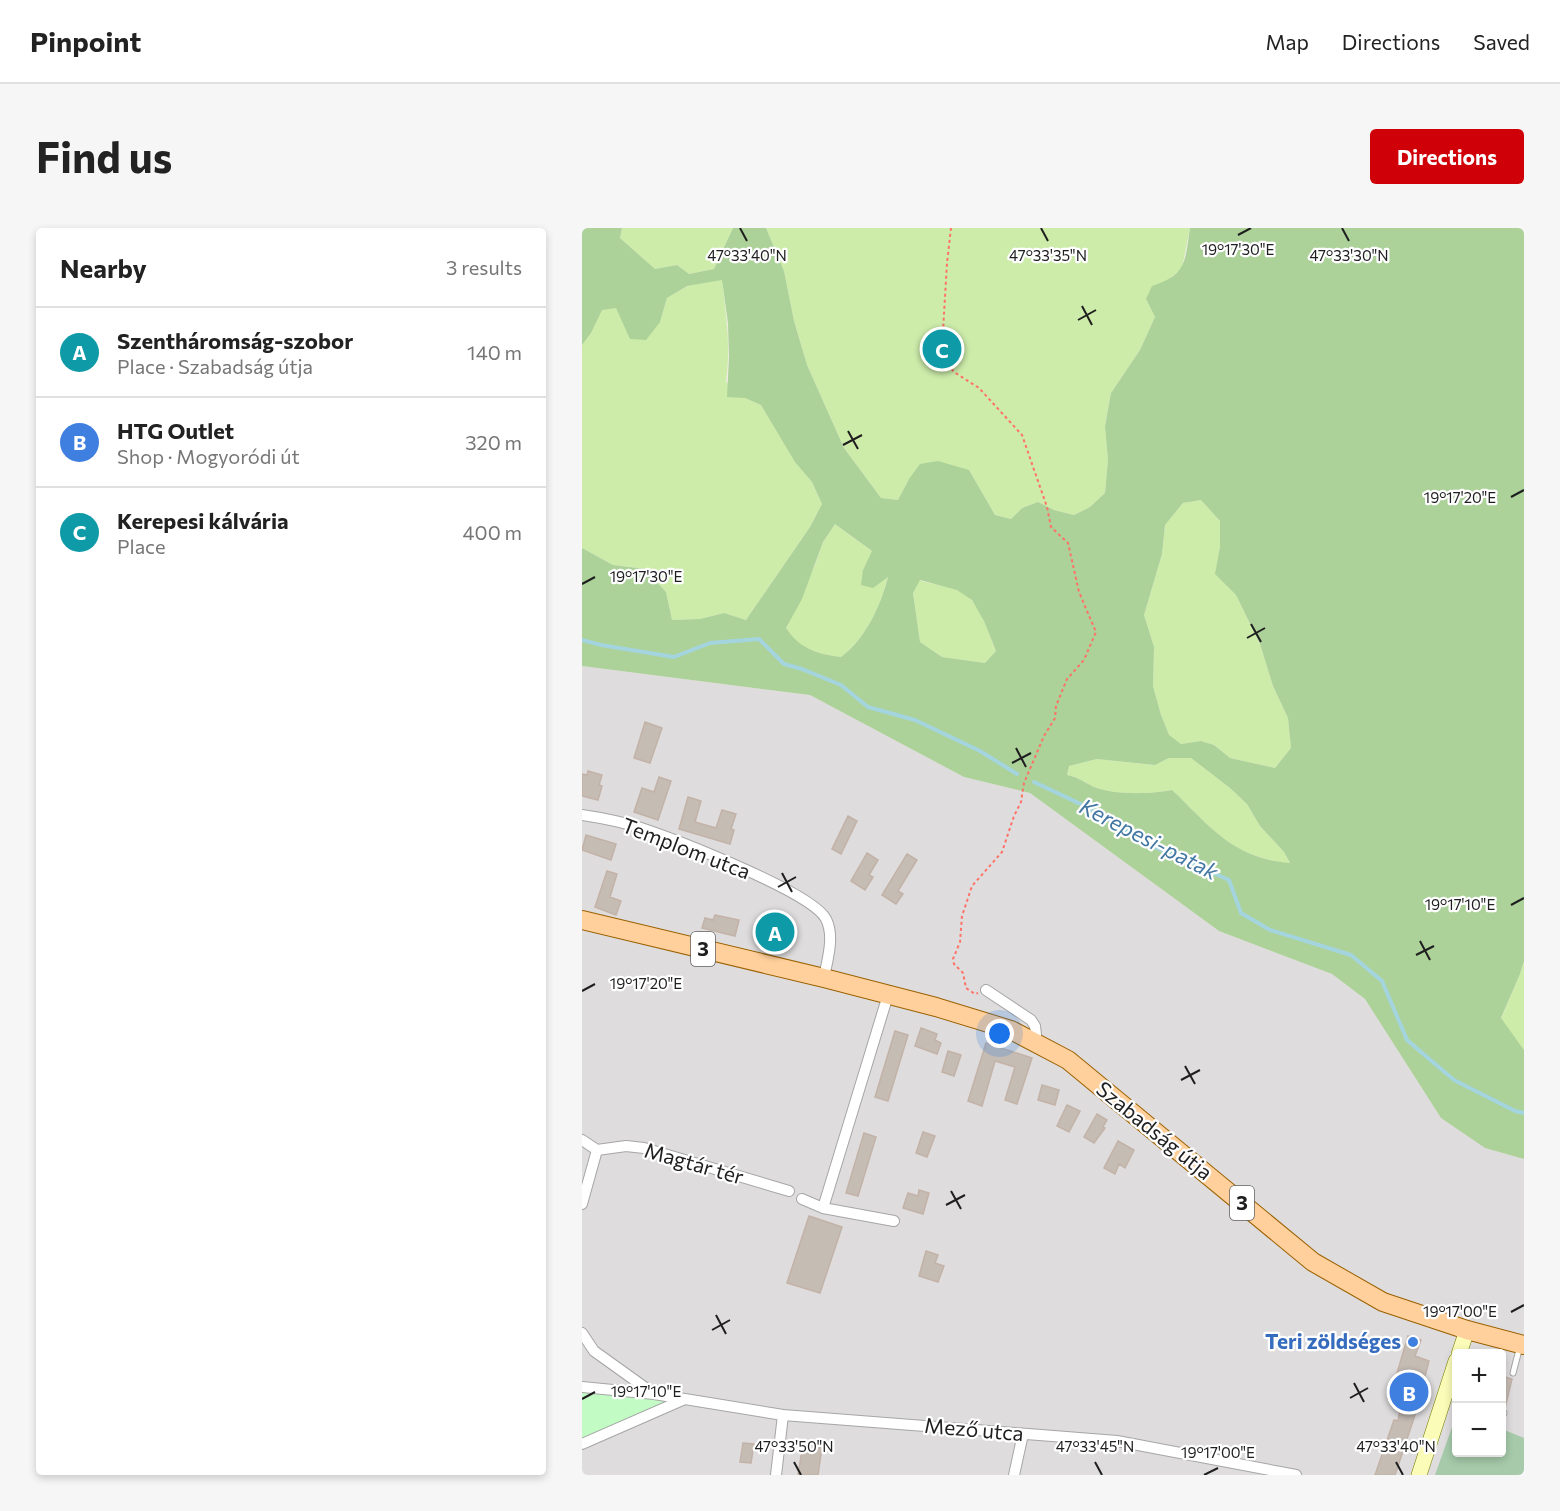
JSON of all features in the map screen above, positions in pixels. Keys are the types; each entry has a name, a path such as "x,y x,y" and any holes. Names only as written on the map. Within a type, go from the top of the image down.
{"main road":[{"name":"Szabadság útja","path":"582,920 824,978 975,1018 1011,1030 1068,1060 1314,1262 1383,1302 1467,1330 1522,1345"}],"street":[{"name":"Templom utca","path":"582,815 602,818 651,832 725,860 807,901 825,917 829,928 830,943 824,978"},
{"path":"986,990 1031,1020 1035,1026 1037,1043"},
{"path":"823,1208 888,995"},
{"path":"582,1140 597,1150 582,1204"},
{"name":"Magtár tér","path":"597,1150 626,1146 644,1148 789,1191"},
{"path":"802,1199 823,1208 894,1221"},
{"path":"1460,1349 1467,1330"},
{"path":"582,1333 594,1351 654,1394"},
{"path":"1419,1475 1448,1398 1452,1380"},
{"name":"Mező utca","path":"582,1387 654,1394 783,1415 1118,1441 1296,1475"},
{"path":"582,1444 685,1399"},
{"path":"776,1475 783,1415"},
{"path":"1014,1475 1023,1434"}],"lane":[{"path":"1513,1373 1522,1345"}],"path":[{"path":"951,228 943,331 944,360 954,372 986,396 1022,435 1047,507 1051,526 1068,543 1079,592 1096,632 1084,660 1067,680 1056,706 1055,718 1044,736 1024,783 1021,802 1002,852 972,886 962,916 960,942 953,959 954,964 963,973 966,988 975,994 986,990"}],"shaded area":[{"path":"582,666 810,695 964,777 1030,793 1219,931 1332,974 1365,999 1441,1118 1485,1148 1524,1159 1524,1475 582,1475"}],"green space":[{"path":"582,228 622,228 620,238 655,269 677,265 689,274 714,269 733,228 766,228 784,271 794,321 807,365 844,448 881,498 898,500 920,464 938,461 969,470 995,515 1011,519 1022,508 1038,502 1054,510 1074,515 1090,507 1105,493 1108,460 1105,426 1111,393 1140,350 1155,317 1146,299 1152,286 1178,272 1185,258 1190,228 1524,228 1524,961 1501,1018 1524,1050 1524,1159 1485,1148 1441,1118 1365,999 1332,974 1219,931 1030,793 964,777 810,695 582,666 582,548 613,565 645,569 666,592 672,620 700,619 724,613 746,620 810,527 822,504 812,482 795,462 761,405 745,398 727,397 728,323 722,280 687,286 667,298 660,322 646,340 630,339 616,308 602,310 591,333 582,345","holes":["1201,500 1220,521 1220,547 1215,574 1236,595 1260,644 1273,686 1288,718 1291,748 1275,768 1230,758 1214,745 1201,741 1181,744 1169,735 1161,715 1153,686 1154,647 1144,615 1162,554 1165,525 1183,503","835,524 872,551 863,570 861,585 873,588 888,577 881,599 865,632 841,657 824,654 803,646 786,628 802,599 823,542","920,580 957,590 972,600 984,621 996,651 985,663 942,657 920,642 913,593","1169,758 1191,758 1247,804 1260,826 1284,852 1290,863 1253,855 1237,847 1211,828 1172,790 1145,793 1114,792 1097,788 1067,775 1069,766 1097,759 1155,765"]},
{"path":"622,228 733,228 714,269 689,274 677,265 655,269 620,238"},
{"path":"766,228 1190,228 1182,268 1146,299 1155,317 1140,350 1111,393 1105,425 1108,460 1105,493 1090,507 1074,515 1054,510 1038,502 1022,508 1011,519 995,515 969,470 909,479 898,500 881,498 844,448 807,365 794,321 784,271"},
{"path":"722,279 728,342 726,382 745,398 761,405 795,461 812,482 822,504 810,527 746,620 724,613 700,619 672,620 666,592 645,569 613,565 582,548 582,345 591,333 601,310 616,307 623,322 660,322 667,298 687,286"},
{"path":"1201,500 1220,521 1220,547 1216,574 1236,595 1260,644 1273,686 1288,718 1291,748 1275,768 1230,758 1214,745 1201,741 1181,744 1169,736 1161,715 1153,686 1154,647 1144,615 1162,554 1165,525 1183,503"},
{"path":"835,524 873,552 863,570 888,576 871,621 858,641 841,657 824,654 803,646 786,629 823,542"},
{"path":"919,580 956,589 964,593 977,607 996,651 985,663 942,657 920,642 913,593"},
{"path":"1169,758 1191,758 1230,788 1247,804 1260,826 1284,852 1290,864 1252,854 1224,839 1172,790 1145,793 1114,792 1097,788 1067,775 1069,766 1097,759 1155,765"},
{"path":"1524,961 1524,1050 1501,1019"},
{"path":"582,1387 685,1399 582,1444"},
{"path":"1452,1427 1452,1457 1506,1457 1506,1431 1524,1438 1524,1475 1435,1475"}],"building":[{"path":"645,722 662,728 650,763 634,758"},
{"path":"588,771 602,775 598,800 582,796 582,774 587,775"},
{"path":"659,777 671,781 658,820 634,812 642,788 654,792"},
{"path":"688,797 701,801 695,822 716,828 722,810 736,814 731,829 734,830 730,844 679,829"},
{"path":"848,816 857,821 841,854 832,849"},
{"path":"586,835 616,844 611,860 582,850"},
{"path":"867,853 878,860 869,875 873,877 865,890 851,881"},
{"path":"907,854 917,860 898,891 903,894 896,904 882,895"},
{"path":"607,871 617,874 610,897 621,901 616,915 595,907"},
{"path":"715,915 739,920 735,936 702,928 705,918 713,920"},
{"path":"921,1028 937,1034 935,1040 941,1043 937,1054 915,1046"},
{"path":"895,1031 908,1035 888,1101 875,1097"},
{"path":"986,1043 1032,1058 1017,1104 1005,1100 1015,1067 995,1061 982,1106 968,1101"},
{"path":"948,1051 961,1055 954,1076 942,1072"},
{"path":"1042,1085 1059,1090 1055,1105 1038,1100"},
{"path":"1067,1105 1080,1111 1069,1132 1057,1126"},
{"path":"1097,1114 1107,1120 1103,1127 1105,1128 1094,1143 1084,1137"},
{"path":"923,1132 935,1136 927,1157 916,1153"},
{"path":"864,1133 876,1137 858,1196 846,1193"},
{"path":"1118,1141 1134,1150 1125,1168 1119,1164 1115,1174 1104,1168"},
{"path":"919,1190 929,1193 923,1214 903,1208 908,1193 918,1196"},
{"path":"809,1216 842,1227 820,1293 787,1283"},
{"path":"926,1251 938,1255 935,1263 944,1266 938,1282 919,1276"},
{"path":"1408,1336 1421,1340 1415,1356 1429,1361 1414,1418 1395,1475 1375,1475 1394,1420 1398,1421 1403,1393 1392,1390"},
{"path":"1506,1377 1512,1379 1506,1404"},
{"path":"743,1443 754,1444 751,1463 740,1462"},
{"path":"803,1444 822,1447 818,1475 798,1475"}],"waterway":[{"name":"Kerepesi-patak","path":"582,640 674,657 710,643 759,639 784,664 841,685 868,707 915,720 980,751 1017,774"},
{"name":"Kerepesi-patak","path":"1034,782 1091,809 1157,848 1229,880 1241,913 1270,930 1351,955 1382,981 1407,1040 1454,1080 1515,1111 1524,1113"}],"place":[{"name":"Kerepesi kálvária","path":"942,349"},
{"name":"Szentháromság-szobor","path":"775,932"},
{"name":"Teri zöldséges","path":"1413,1342"},
{"name":"HTG Outlet","path":"1409,1392"}]}
